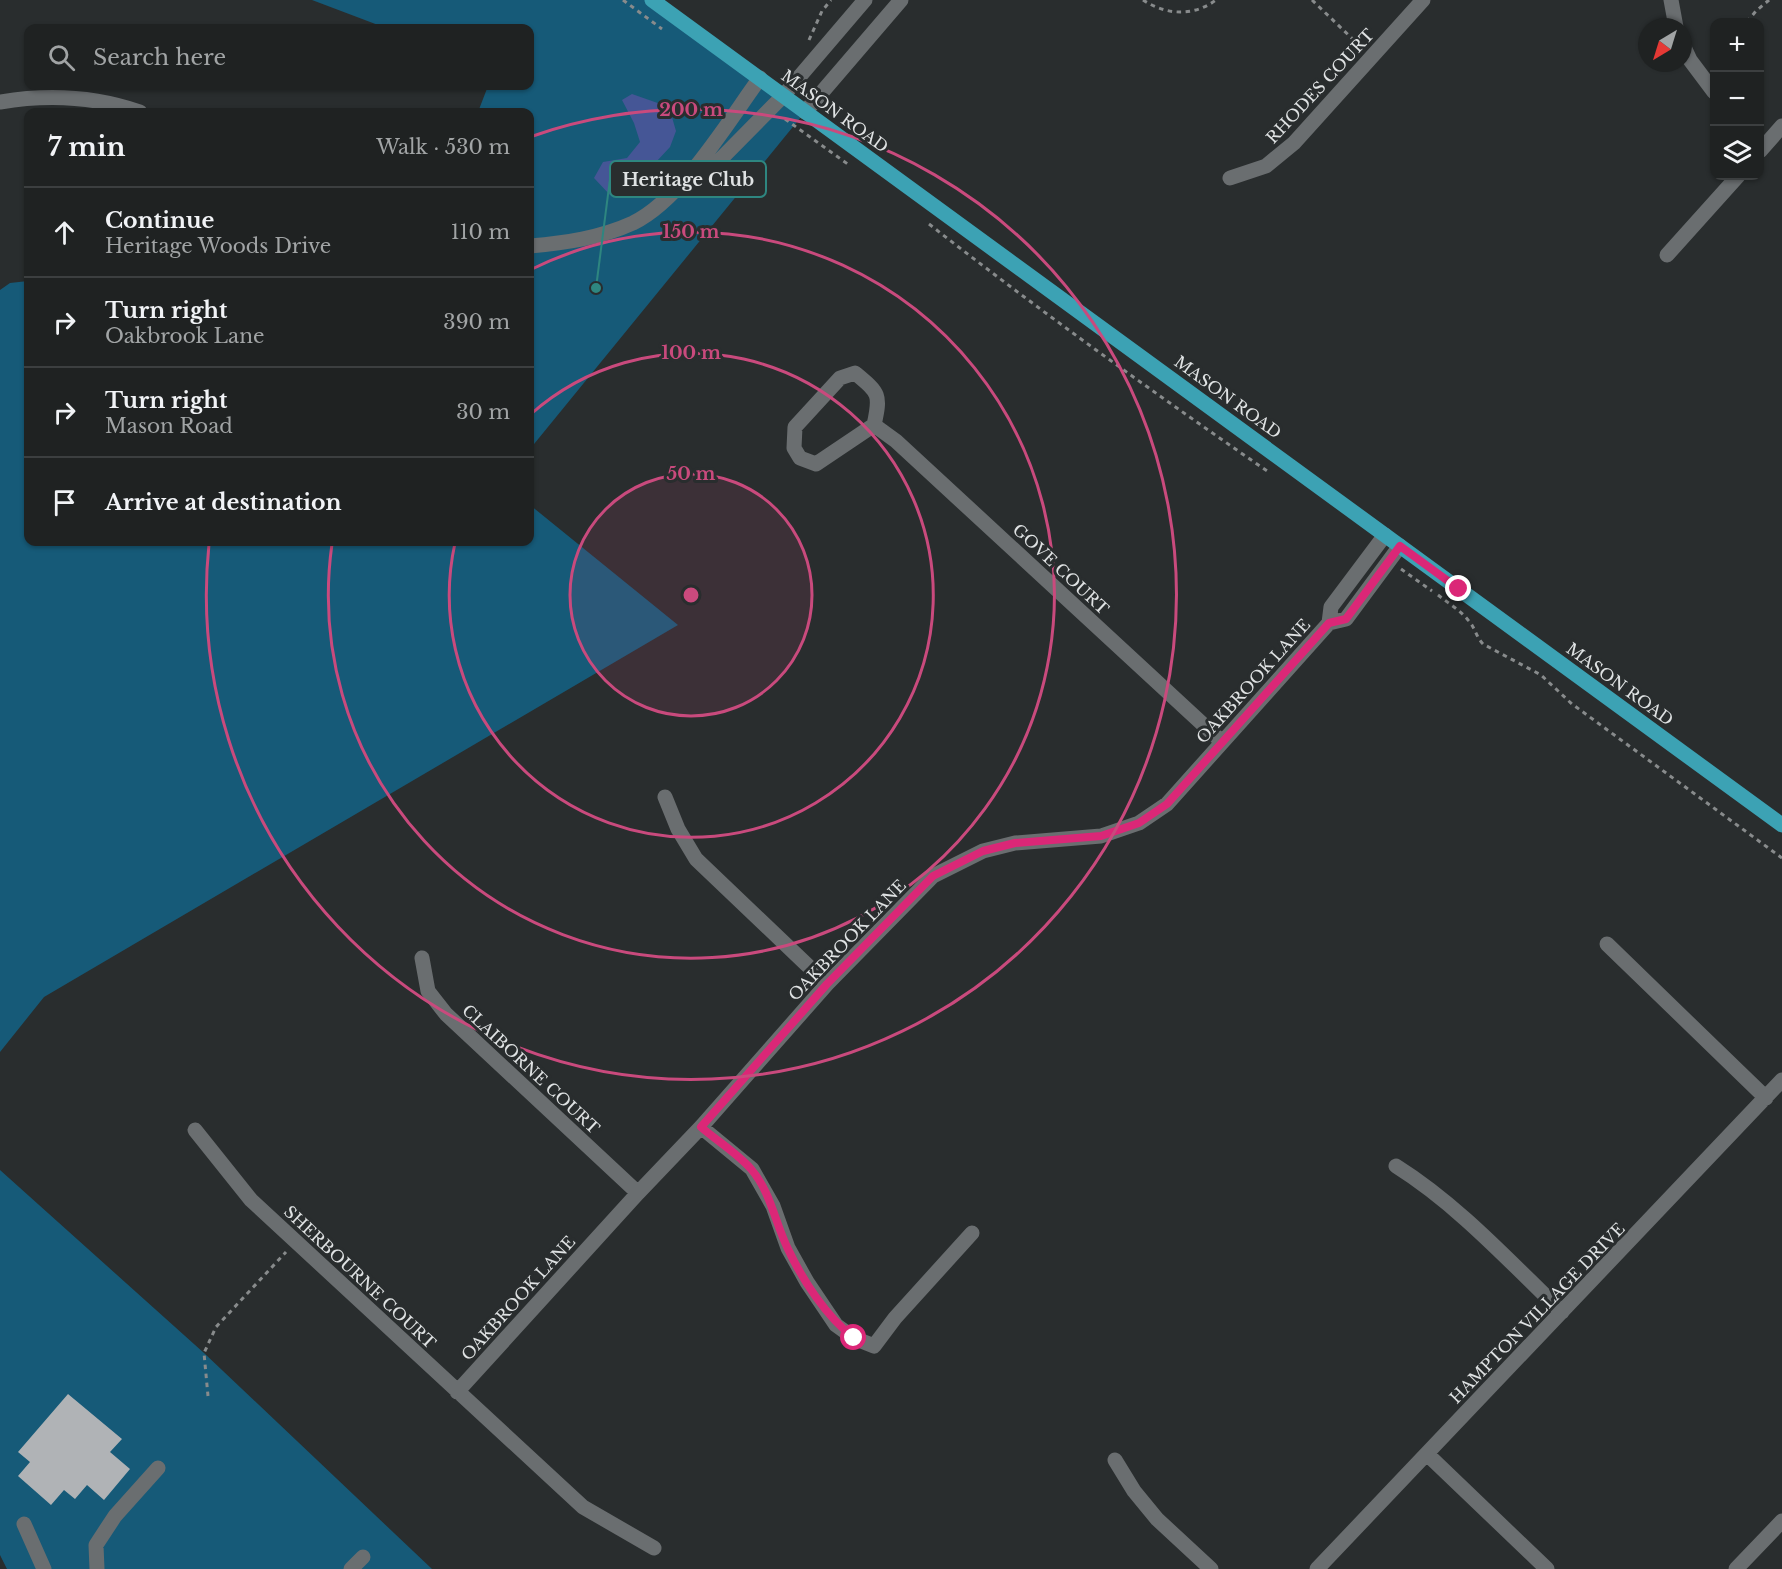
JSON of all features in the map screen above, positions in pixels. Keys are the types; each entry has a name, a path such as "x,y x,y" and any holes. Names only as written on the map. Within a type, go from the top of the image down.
{"main road":[{"name":"MASON ROAD","path":"652,0 1782,825"}],"street":[{"path":"674,192 705,175 783,96 865,0"},
{"path":"806,112 901,0"},
{"name":"RHODES COURT","path":"1230,178 1255,171 1276,160 1423,0"},
{"path":"1671,0 1674,18"},
{"path":"1692,63 1710,87"},
{"path":"534,246 564,243 612,231 656,209 674,192 760,78"},
{"path":"0,102 56,96 92,100 124,108"},
{"path":"1764,141 1782,126"},
{"path":"1667,255 1734,180"},
{"path":"855,374 874,389 879,404 874,425 816,464 800,458 794,448 795,426 840,378 855,374"},
{"name":"GOVE COURT","path":"874,425 896,441 1222,742"},
{"name":"OAKBROOK LANE","path":"1329,623 1330,607 1385,535"},
{"name":"OAKBROOK LANE","path":"457,1392 701,1127 827,984 933,876 983,851 1015,843 1101,836 1139,823 1167,804 1329,623 1346,619 1400,546"},
{"path":"665,797 678,829 696,859 827,984"},
{"path":"1607,944 1766,1098"},
{"name":"CLAIBORNE COURT","path":"422,958 428,992 446,1014 638,1193"},
{"name":"HAMPTON VILLAGE DRIVE","path":"1317,1569 1782,1080"},
{"path":"701,1127 752,1170 773,1206 788,1248 807,1282 836,1325 854,1338 874,1346 895,1318 972,1233"},
{"name":"SHERBOURNE COURT","path":"195,1130 251,1200 583,1507 654,1548"},
{"path":"1396,1166 1426,1185 1454,1209 1562,1312"},
{"path":"1427,1455 1547,1569"},
{"path":"1115,1460 1134,1491 1157,1519 1211,1569"},
{"path":"97,1569 96,1545 116,1516 158,1468"},
{"path":"1736,1569 1782,1521"},
{"path":"24,1524 44,1569"},
{"path":"351,1569 363,1557"}],"path":[{"path":"806,48 822,10 831,0"},
{"path":"1143,0 1157,9 1187,12 1208,6 1216,0"},
{"path":"1311,0 1372,57"},
{"path":"1750,18 1769,0"},
{"path":"785,119 852,167"},
{"path":"924,220 1007,285 1272,474"},
{"path":"1400,569 1436,593 1467,618 1477,638 1483,644 1541,675 1572,704 1782,858"},
{"path":"208,1396 204,1353 216,1327 295,1241"}],"shaded area":[{"path":"312,0 652,0 805,112 534,444 534,108 480,108 486,90 534,90 534,24 375,24"},
{"path":"632,94 669,107 676,131 670,147 656,162 635,178 624,194 610,195 594,178 603,162 627,158 640,142 634,123 622,100"},
{"path":"24,281 24,546 534,546 534,508 678,625 44,997 0,1052 0,290 10,283"},
{"path":"0,1170 204,1353 432,1569 7,1569 0,1555"}],"building":[{"path":"68,1394 122,1439 110,1452 130,1469 104,1500 87,1485 75,1499 64,1490 51,1505 18,1476 30,1462 18,1452"}],"place":[{"name":"Heritage Club","path":"596,288"}],"route":[{"path":"854,1338 836,1325 807,1282 788,1248 773,1206 752,1170 701,1127 827,984 933,876 983,851 1015,843 1101,836 1139,823 1167,804 1329,623 1346,619 1400,546 1459,589"}]}
